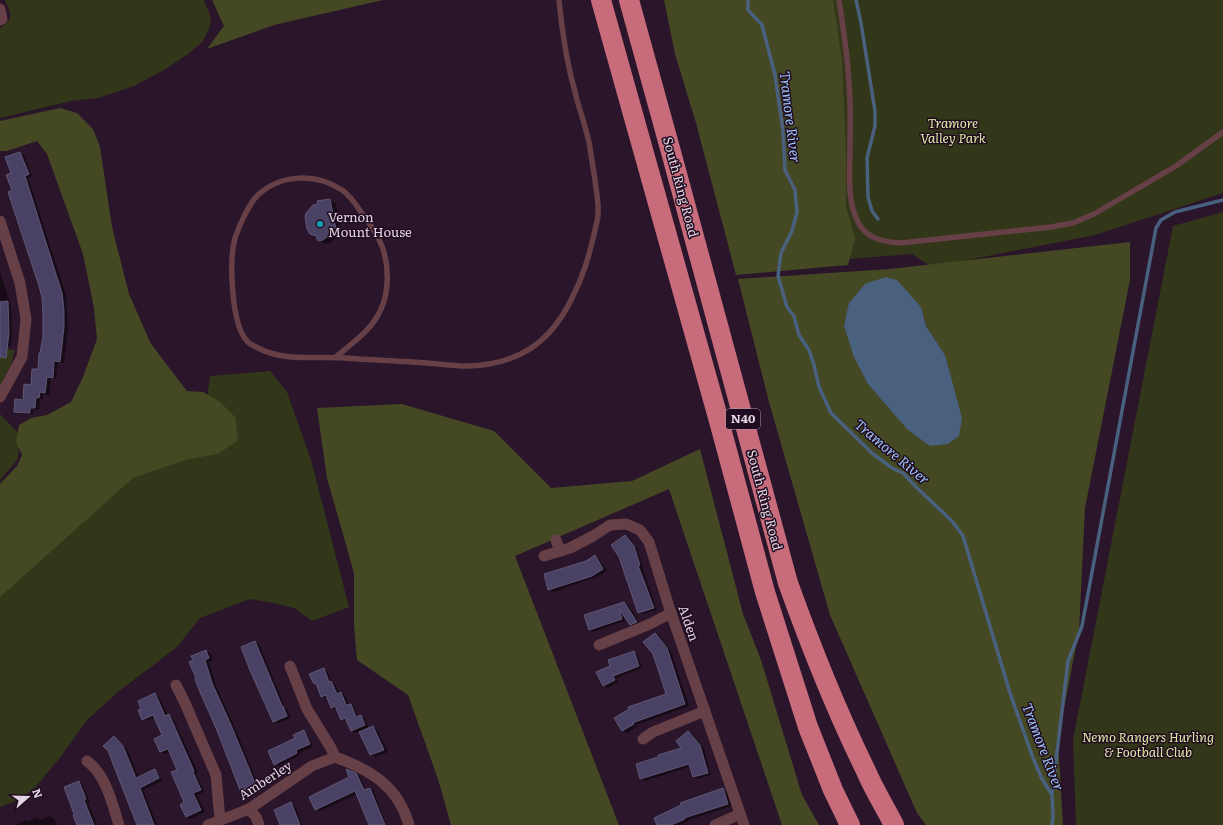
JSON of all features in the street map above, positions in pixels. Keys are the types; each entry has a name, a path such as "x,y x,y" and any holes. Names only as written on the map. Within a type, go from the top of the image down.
{"highway":[{"name":"South Ring Road","path":"601,0 719,421 765,592 808,727 833,790 850,825"},
{"name":"South Ring Road","path":"629,0 788,583 810,643 841,719 866,773 894,825"},
{"path":"641,0 656,59 671,152"}],"street":[{"path":"0,9 2,19 0,20"},
{"path":"0,221 20,283 26,319 22,357 0,397"},
{"name":"Alden","path":"544,556 570,548 610,525 626,524 640,530 649,542 671,613 744,825"},
{"path":"556,540 560,551"},
{"path":"599,645 650,624 671,613"},
{"path":"290,666 307,709 335,757 356,764 380,778 398,799 409,825"},
{"path":"176,685 216,775 220,820"},
{"path":"643,739 653,732 705,711"},
{"name":"Amberley","path":"208,825 249,809 312,766 335,757"},
{"path":"87,761 96,768 106,787 119,825"},
{"path":"249,809 256,817 259,825"},
{"path":"715,825 740,814"}],"lane":[{"path":"336,357 374,323 382,307 386,291 387,270 383,249 371,226 360,210 341,190 318,179 296,177 274,184 257,196 246,214 235,239 232,260 235,309 240,328 247,342 263,351 277,355 302,358 336,357 465,366 493,364 524,353 543,339 568,307 583,277 592,245 598,213 589,142 563,40 559,0"},
{"path":"839,0 850,85 851,203 854,214 864,231 870,236 880,240 901,243 1045,228 1073,223 1094,214 1162,174 1223,132"}],"green space":[{"path":"5,0 204,0 211,18 209,29 203,41 188,54 164,70 134,86 98,98 71,101 0,118 0,29 10,19 10,12"},
{"path":"212,0 383,0 274,25 207,49 224,26"},
{"path":"664,0 833,0 842,60 846,156 846,206 855,238 848,265 736,275 696,123 675,54"},
{"name":"Tramore Valley Park","path":"677,0 1223,0 1223,193 1095,235 932,267 912,254 749,267"},
{"path":"60,108 77,113 93,129 100,147 112,227 129,294 151,344 187,391 203,392 220,402 235,417 238,440 218,454 188,459 133,478 0,597 0,484 17,466 22,455 16,442 19,425 31,418 47,415 71,402 83,377 97,339 94,308 83,254 47,154 37,141 7,151 0,151 0,121"},
{"name":"Nemo Rangers Hurling & Football Club","path":"1223,212 1223,825 1076,825 1073,740 1173,226"},
{"path":"1130,242 1130,280 1085,508 1079,631 1058,739 1063,825 926,825 917,813 830,615 769,402 738,279 890,269","holes":["921,307 926,326 945,355 907,429"]},
{"path":"0,348 15,350 11,365 0,385"},
{"path":"270,371 287,392 311,460 349,607 312,621 294,608 250,599 200,618 176,648 119,691 87,720 59,759 32,791 13,802 0,807 0,518 205,415 210,376"},
{"path":"402,404 494,431 551,488 632,481 700,449 743,614 761,660 802,795 819,825 782,825 669,489 515,556 619,825 451,825 438,779 408,695 357,660 354,625 354,573 327,478 317,408"},
{"path":"0,414 19,434 18,459 0,480"}],"water":[{"path":"886,277 897,280 921,307 926,326 945,355 962,418 959,436 948,444 930,446 907,429 868,384 854,357 844,326 849,303 865,284"}],"building":[{"path":"20,152 29,174 25,176 62,293 64,310 64,327 60,362 54,361 53,378 47,377 45,393 40,392 39,398 36,397 35,408 30,408 30,413 14,412 15,399 23,400 24,384 31,385 32,369 38,369 39,353 43,336 43,315 42,297 39,286 8,192 12,190 6,175 11,173 5,157"},
{"name":"Vernon Mount House","path":"330,199 337,234 330,235 323,240 318,241 316,236 310,234 307,229 305,218 306,213 313,205 318,204 317,201"},
{"path":"8,301 9,333 6,358 0,357 0,302"},
{"path":"625,535 634,546 640,565 638,565 654,608 638,613 619,557 611,545"},
{"path":"595,555 603,569 592,576 548,590 544,574 586,561"},
{"path":"624,602 637,622 630,625 619,609 622,619 589,630 584,615"},
{"path":"655,633 667,648 685,704 632,723 634,724 622,731 614,718 629,709 628,707 666,694 653,654 643,642"},
{"path":"255,641 287,716 273,722 241,647"},
{"path":"206,650 209,658 205,660 212,683 257,788 242,795 189,662 193,660 191,656"},
{"path":"634,651 639,666 613,676 615,680 603,686 596,672 610,666 608,660"},
{"path":"324,668 329,682 331,681 337,694 341,692 346,705 351,704 356,717 361,715 365,725 351,731 345,718 341,720 335,706 331,708 326,695 321,697 316,683 314,684 309,674"},
{"path":"155,693 165,716 169,714 201,790 193,793 201,810 186,817 180,805 184,802 171,772 177,770 168,749 160,752 154,739 162,735 153,715 142,720 138,710 141,709 138,701"},
{"path":"373,726 384,750 370,755 359,732"},
{"path":"304,730 310,744 296,750 297,753 274,765 268,751 295,738 293,735"},
{"path":"688,731 700,745 708,773 693,777 689,764 640,779 636,764 681,748 676,741"},
{"path":"114,736 123,746 136,778 155,769 159,778 140,788 154,825 137,825 108,751 103,746"},
{"path":"346,769 356,773 364,790 370,788 385,825 369,825 355,791 315,810 309,797 349,777"},
{"path":"79,781 86,799 84,800 94,825 77,825 73,815 74,814 64,787"},
{"path":"723,788 728,804 684,818 685,819 671,825 657,825 654,818 681,805 680,803"},
{"path":"291,802 300,825 280,825 274,810"}],"waterway":[{"name":"Tramore River","path":"748,0 748,10 762,25 775,75 783,131 785,170 795,190 797,212 792,231 781,253 778,276 787,307 794,316 799,335 809,350 819,387 831,413 873,454 892,468 903,473 952,521 963,536 1010,693 1033,758 1042,779 1052,795 1052,825"},
{"path":"856,0 875,111 875,126 867,158 868,197 872,211 878,219"},
{"path":"1052,794 1068,661 1082,626 1156,228 1161,220 1175,212 1223,200"}],"place":[{"name":"Vernon Mount House","path":"320,224"}]}
